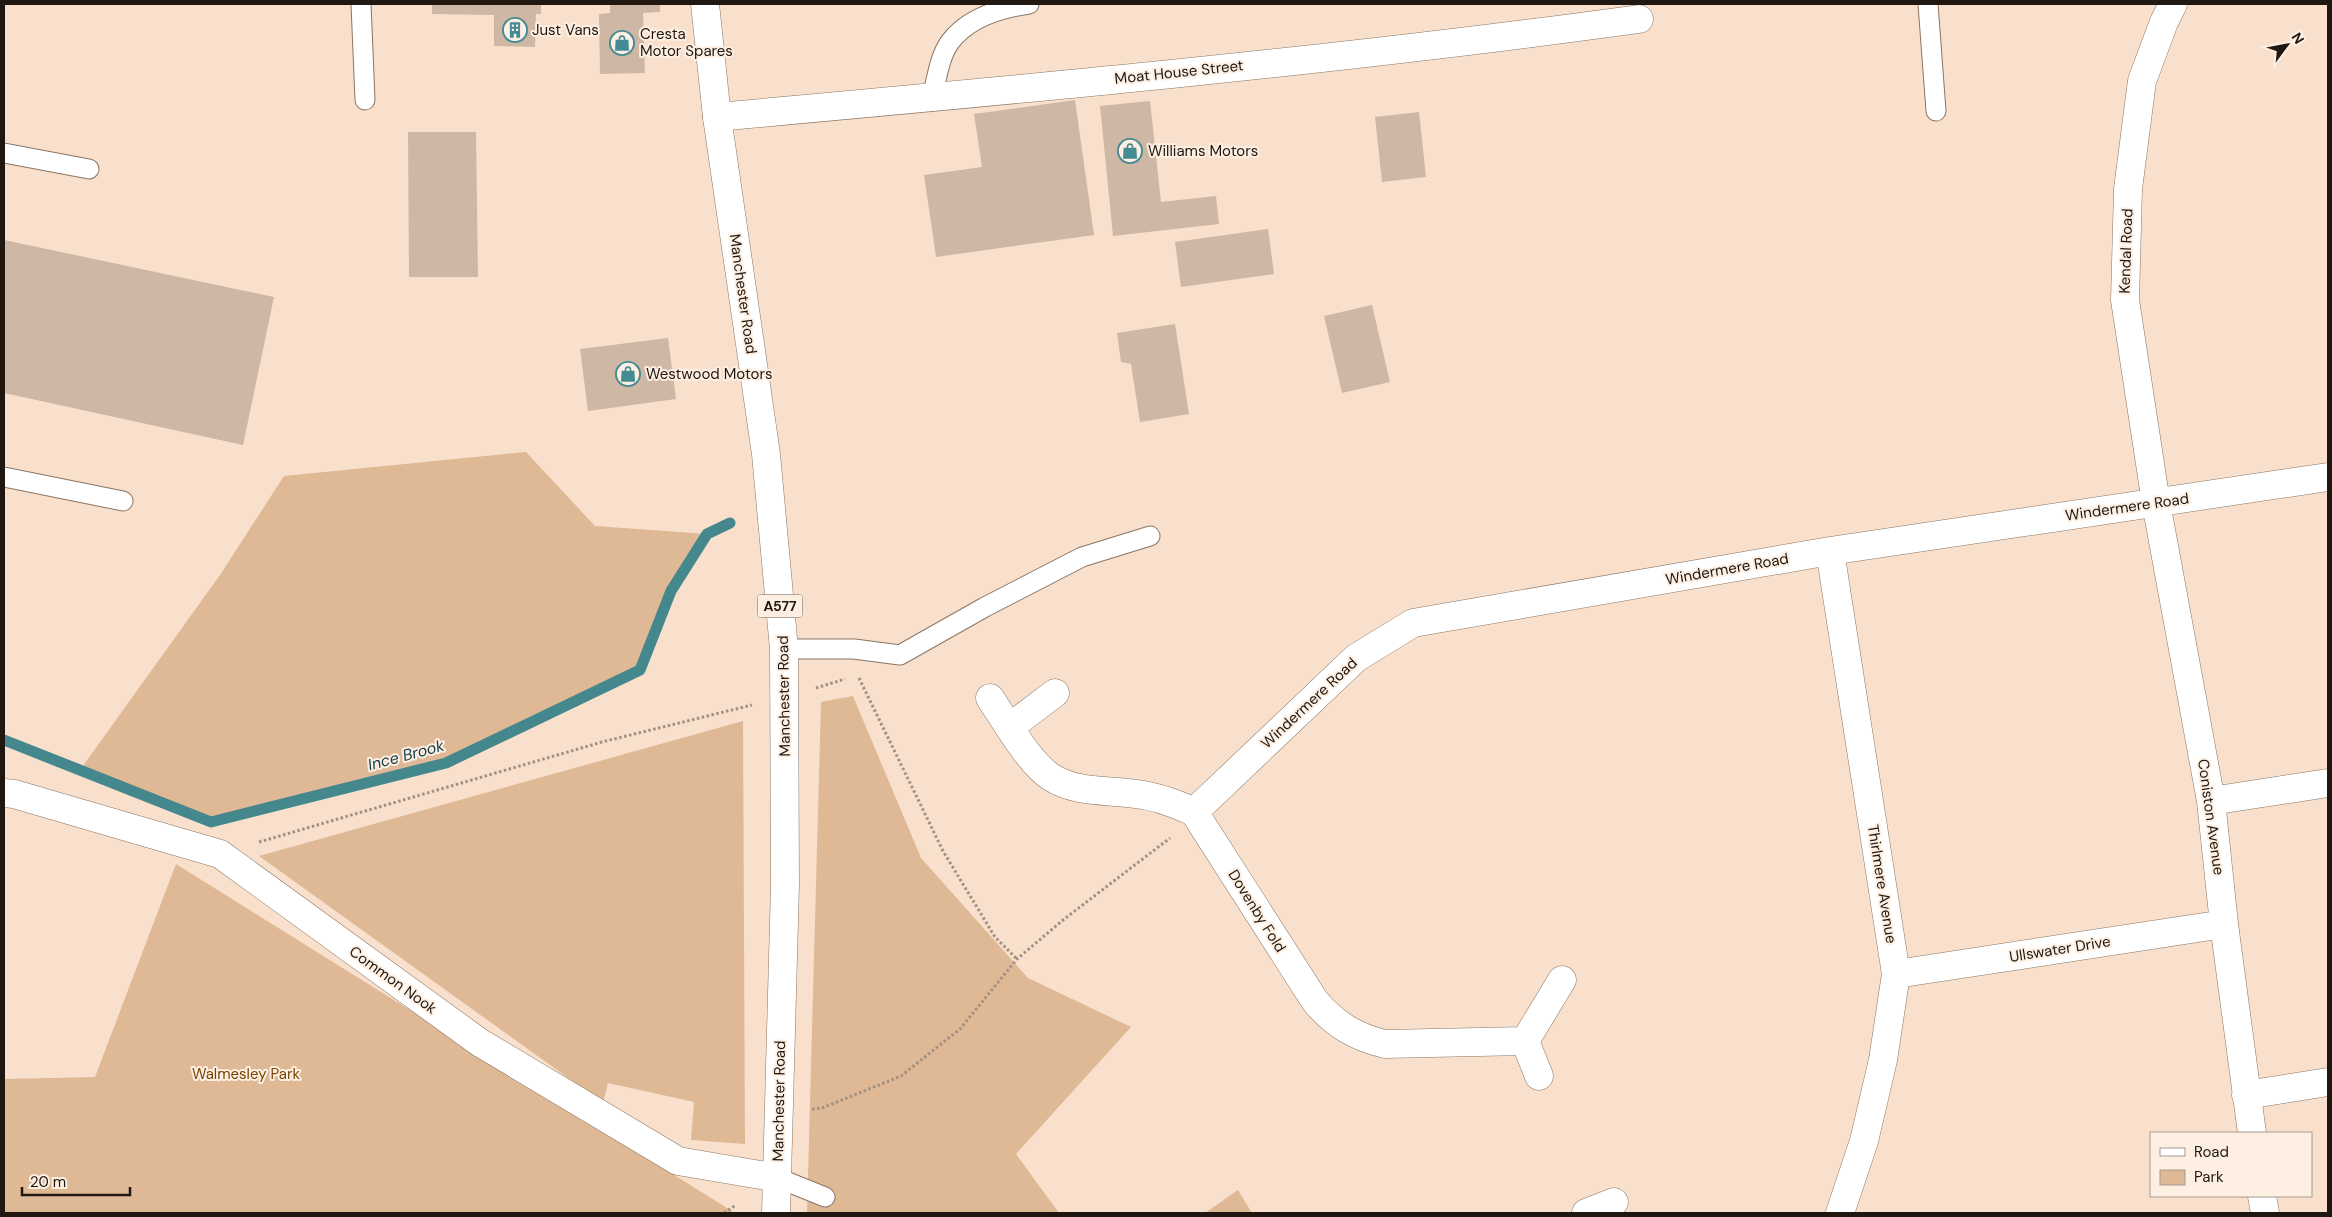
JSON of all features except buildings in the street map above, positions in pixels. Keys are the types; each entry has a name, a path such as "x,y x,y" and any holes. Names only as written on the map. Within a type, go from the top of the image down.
{"main road":[{"name":"Manchester Road","path":"705,4 717,117 766,454 784,649 786,697 785,886 776,1213"},
{"name":"Kendal Road","path":"2156,503 2125,300 2128,189 2142,81 2164,22 2173,4"},
{"name":"Moat House Street","path":"717,117 932,97 1466,42 1639,19"},
{"name":"Windermere Road","path":"1196,814 1356,658 1413,623 1830,551 2328,477"},
{"name":"Coniston Avenue","path":"2156,503 2211,801 2224,924 2252,1132"},
{"name":"Thirlmere Avenue","path":"1830,551 1896,974 1877,1087 1864,1141 1840,1213"},
{"path":"1010,727 1055,693"},
{"path":"990,698 1036,762 1050,776 1068,786 1130,793 1172,801 1196,814"},
{"path":"2211,801 2328,783"},
{"name":"Common Nook","path":"4,794 23,797 220,854 479,1042 678,1161 778,1178"},
{"name":"Dovenby Fold","path":"1196,814 1315,1002 1328,1018 1364,1039 1385,1044 1525,1040"},
{"name":"Ullswater Drive","path":"1896,974 2224,924"},
{"path":"1539,1076 1525,1040 1562,980"},
{"path":"2246,1095 2328,1082"},
{"path":"2262,1197 2265,1213"},
{"path":"1586,1213 1614,1202"}],"lane":[{"path":"361,4 365,100"},
{"path":"932,97 942,59 950,42 965,27 985,16 1029,4"},
{"path":"1928,4 1936,110"},
{"path":"4,154 89,169"},
{"path":"4,477 123,501"},
{"path":"784,649 854,649 900,655 985,607 1082,557 1150,536"},
{"path":"778,1178 825,1197"}],"path":[{"path":"858,675 942,851 995,937 1016,959"},
{"path":"220,854 350,814 602,742 786,697 849,678"},
{"path":"779,1112 822,1108 901,1076 960,1029 1016,959 1196,814"}],"green space":[{"path":"526,452 595,526 707,534 671,591 640,670 446,763 211,822 80,770 220,575 284,476"},
{"path":"853,696 921,858 1028,978 1131,1027 1016,1154 1059,1213 807,1213 821,702"},
{"path":"743,721 745,1144 691,1140 694,1102 608,1083 603,1103 259,856"},
{"name":"Walmesley Park","path":"176,864 735,1213 4,1213 4,1079 95,1077"},
{"path":"1238,1190 1252,1213 1205,1213"}],"waterway":[{"name":"Ince Brook","path":"4,740 211,822 446,763 640,670 671,591 707,534 730,523"}],"place":[{"name":"Just Vans","path":"515,30"},
{"name":"Cresta Motor Spares","path":"622,43"},
{"name":"Williams Motors","path":"1130,151"},
{"name":"Westwood Motors","path":"628,374"}]}
